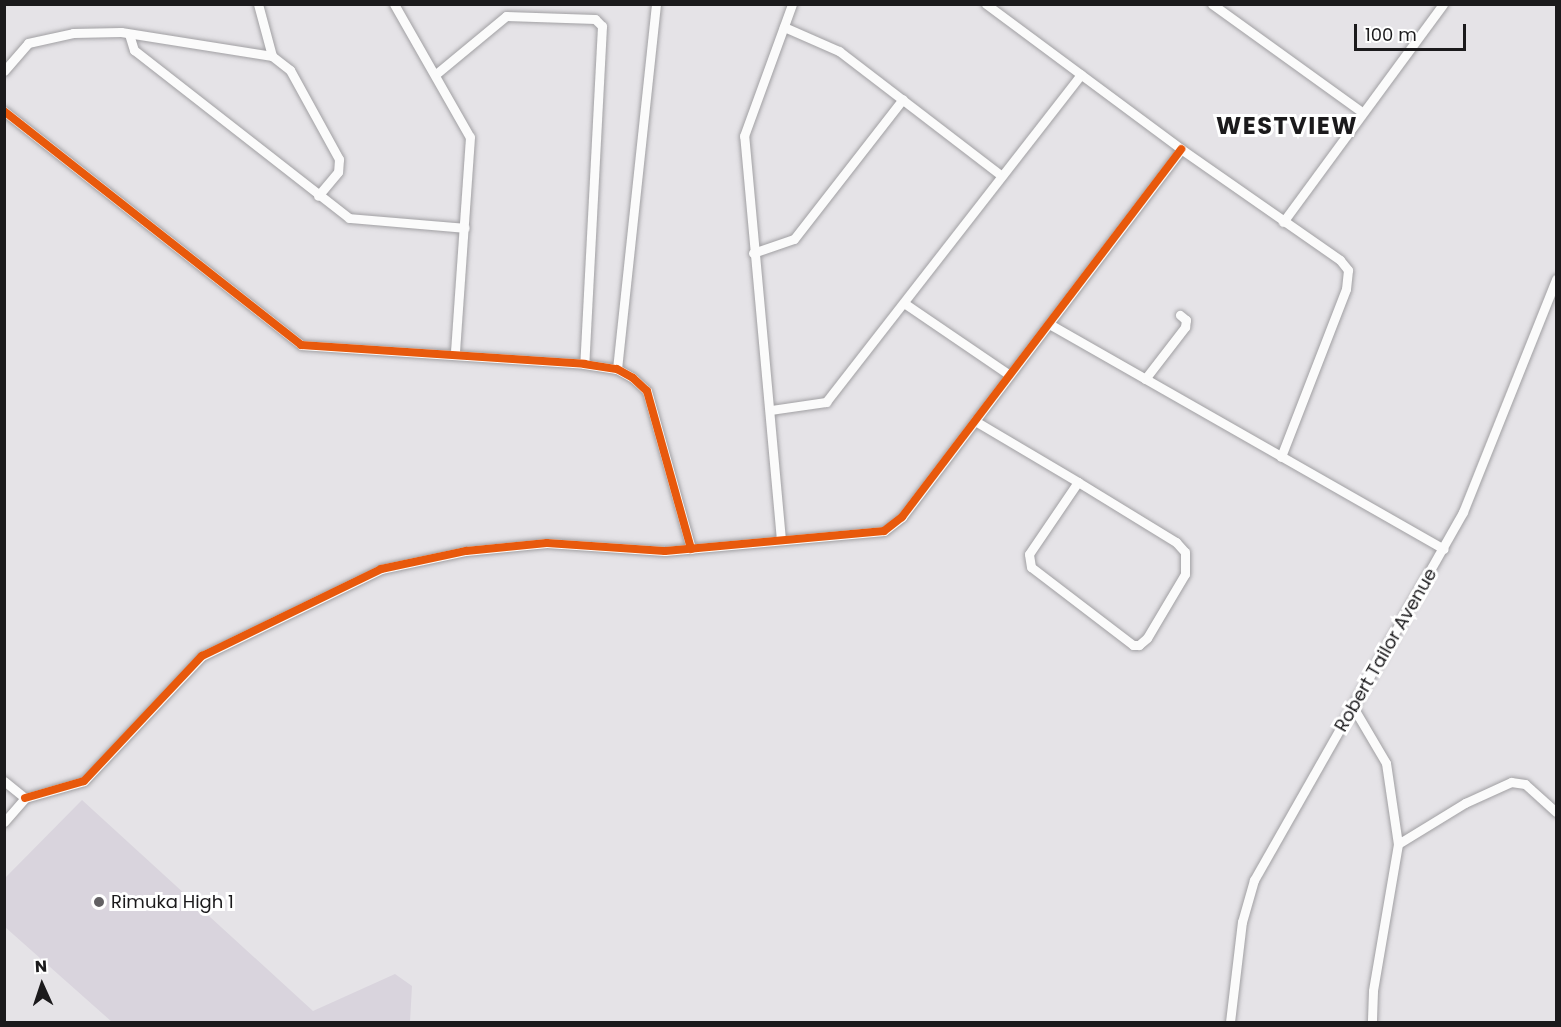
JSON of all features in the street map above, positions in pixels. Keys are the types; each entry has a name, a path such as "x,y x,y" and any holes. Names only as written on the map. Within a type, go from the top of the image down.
{"street":[{"path":"258,4 272,56"},
{"path":"394,4 470,137 455,352"},
{"path":"617,369 657,4"},
{"path":"781,540 771,410 753,253 744,136 792,4"},
{"path":"986,4 1181,149 1340,260 1348,270 1348,280 1281,458"},
{"path":"1212,4 1362,112"},
{"path":"1283,222 1442,5"},
{"path":"436,74 506,16 595,19 602,26 584,364"},
{"path":"784,27 832,47 1002,176"},
{"path":"4,71 20,51 36,39 74,33 129,34 272,56 290,70 339,159 338,172 318,196"},
{"path":"129,34 134,50 318,196 354,220 465,228"},
{"path":"771,410 826,402 1081,74"},
{"path":"753,253 794,239 903,99"},
{"path":"4,111 301,345 455,352 617,369 647,391 692,549"},
{"path":"4,822 26,798 84,781 202,656 381,569 466,551 547,543 635,550 692,549 884,531 893,526 975,421 1008,374 1051,325 1181,149"},
{"name":"Robert Tailor Avenue","path":"1230,1023 1246,901 1282,829 1444,549 1481,474 1557,279"},
{"path":"904,303 1008,374"},
{"path":"1145,379 1185,327 1186,320 1180,315"},
{"path":"1051,325 1444,549"},
{"path":"975,421 1078,482 1176,542 1185,552 1185,574 1147,638 1139,645 1133,645 1032,567 1029,554 1078,482"},
{"path":"1353,707 1386,763 1398,844 1373,991 1372,1023"},
{"path":"4,781 26,798"},
{"path":"1398,844 1465,803 1511,782 1525,784 1557,812"}],"shaded area":[{"name":"Rimuka High 1","path":"82,800 313,1011 395,974 412,986 410,1022 112,1022 5,927 5,878"}],"cycle path":[{"path":"4,111 301,345 584,364 617,369 633,378 647,391 691,549"},
{"path":"25,798 84,781 202,656 381,569 466,551 547,543 665,551 884,531 902,517 1181,149"}],"place":[{"name":"Rimuka High 1","path":"99,902"}],"district":[{"name":"WESTVIEW","path":"1287,126"}]}
